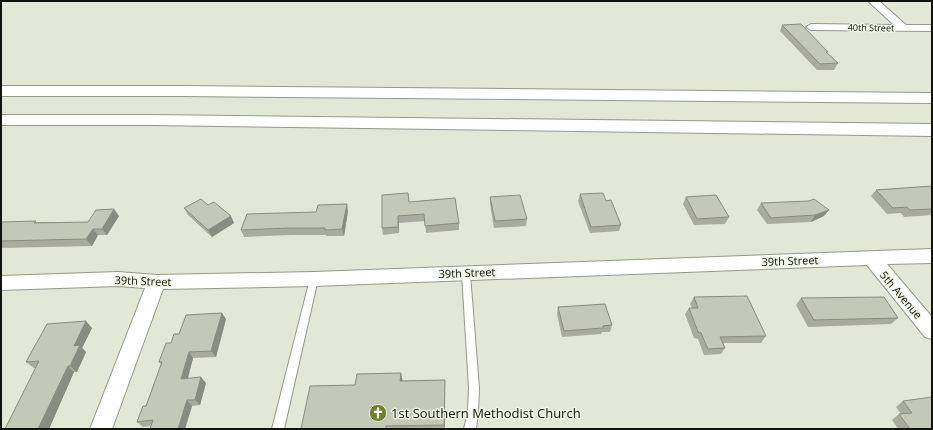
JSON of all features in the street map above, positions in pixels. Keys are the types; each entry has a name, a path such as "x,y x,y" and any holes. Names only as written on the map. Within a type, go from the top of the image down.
{"highway":[{"path":"1,91 183,90 932,98"},
{"path":"1,120 150,120 932,130"}],"street":[{"path":"873,1 904,28"},
{"name":"40th Street","path":"811,27 932,28"},
{"name":"39th Street","path":"1,283 118,280 157,282 314,279 932,256"},
{"name":"5th Avenue","path":"871,258 932,331"},
{"path":"101,429 157,282"}],"lane":[{"path":"466,274 474,388 473,412 470,429"},
{"path":"278,429 314,279"}],"building":[{"path":"801,24 838,63 820,64 782,25"},
{"path":"932,186 932,209 910,210 907,207 893,208 876,190"},
{"path":"408,193 409,202 455,198 459,223 425,226 424,214 398,216 398,227 382,228 382,195"},
{"path":"603,193 606,201 611,200 621,225 591,227 580,194"},
{"path":"520,195 527,219 495,221 490,197"},
{"path":"716,195 729,217 697,219 686,197"},
{"path":"201,199 208,205 214,202 231,216 208,230 184,208"},
{"path":"814,199 829,210 815,215 771,218 761,203 809,201"},
{"path":"347,204 342,229 325,230 325,228 289,228 241,230 247,214 316,212 318,205"},
{"path":"114,209 102,229 93,229 86,239 1,241 1,222 88,222 96,210"},
{"path":"747,296 766,336 720,337 725,348 708,349 701,333 698,332 689,308 698,308 694,297"},
{"path":"884,297 898,318 814,320 801,298"},
{"path":"605,304 612,325 603,326 603,328 564,331 558,307"},
{"path":"222,313 211,351 189,352 181,379 201,377 195,400 187,400 178,429 150,429 153,420 137,422 143,406 146,406 162,362 159,362 166,343 171,343 174,334 179,334 186,315"},
{"path":"86,321 74,346 80,345 70,366 68,366 38,429 5,429 39,361 26,362 47,324"},
{"name":"1st Southern Methodist Church","path":"401,373 400,381 445,380 444,425 386,426 386,429 301,429 310,386 355,385 357,374"},
{"path":"932,397 932,429 910,429 899,414 912,413 903,401"}],"place":[{"name":"1st Southern Methodist Church","path":"378,413"}]}
